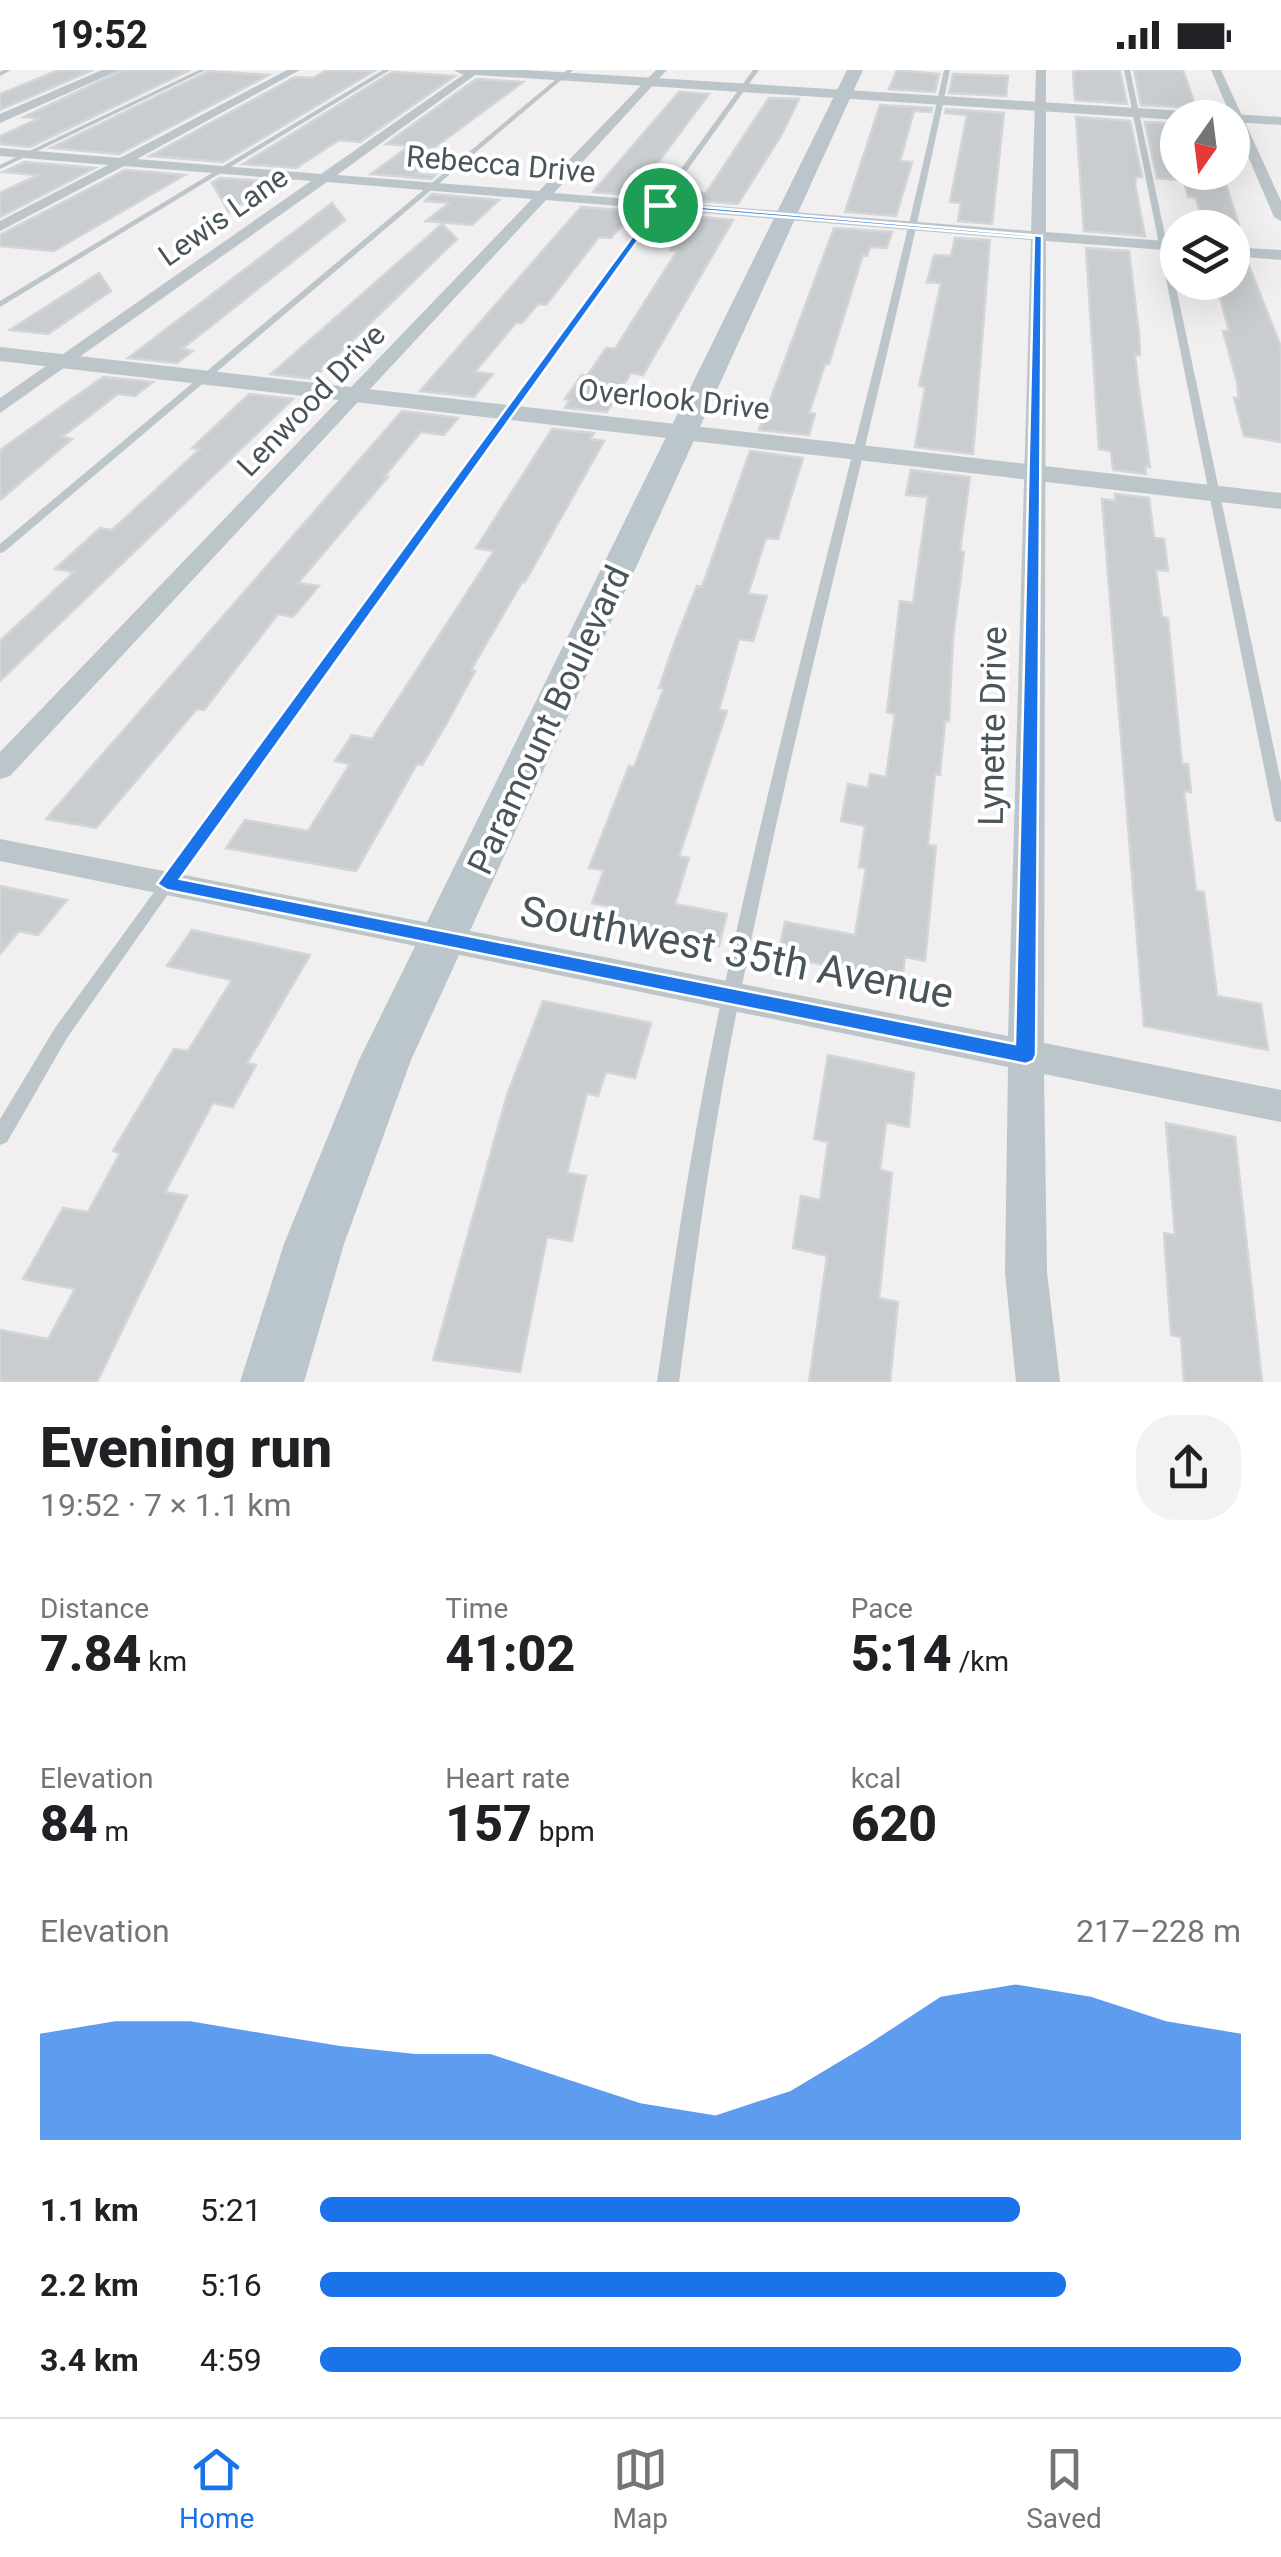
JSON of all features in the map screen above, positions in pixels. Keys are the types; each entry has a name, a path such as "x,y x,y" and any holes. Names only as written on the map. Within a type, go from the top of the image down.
{"main road":[{"name":"Paramount Boulevard","path":"272,1382 314,1244 385,1060 849,82"}],"street":[{"path":"0,118 113,70"},
{"path":"0,227 296,70"},
{"path":"461,70 658,76 746,88 849,82 943,100 1160,113"},
{"name":"Lewis Lane","path":"0,407 476,70"},
{"name":"Lynette Drive","path":"1038,1382 1026,1272 1026,1055 1040,70"},
{"path":"1216,70 1226,100"},
{"name":"Lenwood Drive","path":"0,770 658,76"},
{"path":"1250,119 1281,121"},
{"name":"Rebecca Drive","path":"0,152 1160,245"},
{"path":"1250,154 1281,217"},
{"path":"1250,252 1281,255"},
{"name":"Overlook Drive","path":"0,354 1281,501"},
{"name":"Southwest 35th Avenue","path":"0,850 1281,1106"}],"lane":[{"path":"0,74 8,70"},
{"path":"0,167 203,70"},
{"path":"0,305 388,70"},
{"path":"0,1136 60,1033 756,70"},
{"path":"668,1382 695,1194 731,996 915,226 947,70"},
{"path":"1127,70 1162,210"},
{"path":"0,550 567,73"},
{"path":"1181,300 1281,817"}],"building":[{"path":"59,70 93,70 0,110 0,94"},
{"path":"123,70 190,70 30,147 0,144 0,136 40,118 24,117"},
{"path":"327,70 374,71 223,162 150,156 295,77 313,78"},
{"path":"897,70 939,74 935,92 889,89"},
{"path":"1120,70 1127,104 1075,100 1073,72"},
{"path":"1134,70 1183,70 1193,100 1160,100 1160,106 1141,105"},
{"path":"209,71 269,75 119,154 51,148"},
{"path":"392,72 455,76 360,142 339,140 296,168 243,164"},
{"path":"953,74 1008,76 1006,96 949,93"},
{"path":"476,79 523,82 434,148 386,144"},
{"path":"679,92 709,94 639,188 661,190 656,197 593,192"},
{"path":"769,98 799,99 738,204 671,199 677,191 706,193"},
{"path":"880,105 932,108 931,112 914,111 900,161 912,162 896,216 845,212"},
{"path":"946,109 1004,113 992,224 958,221 961,203 950,202 967,115 945,113"},
{"path":"1076,117 1130,121 1142,177 1136,177 1135,184 1145,236 1084,231"},
{"path":"1145,122 1160,123 1160,178"},
{"path":"405,149 444,152 416,174 435,175 431,179 371,174"},
{"path":"24,162 95,168 0,217 0,193 38,175 3,172"},
{"path":"125,170 185,175 54,251 0,246 0,235"},
{"path":"220,178 275,182 229,212 212,183"},
{"path":"1186,190 1228,190 1234,210 1199,210 1196,198 1188,197"},
{"path":"432,194 499,200 472,225 426,221 449,203 425,201"},
{"path":"332,203 345,220 182,349 193,351 177,363 128,358"},
{"path":"581,207 645,212 638,221 625,222 611,238 599,237 546,305 538,304 522,323 516,323 475,372 493,374 474,397 420,391"},
{"path":"661,213 733,220 643,375 631,373 607,412 565,408 570,400 565,399 582,375 587,376 606,348 615,349 677,251 670,250 686,225 654,223"},
{"path":"442,224 457,239 313,379 271,374"},
{"path":"834,228 892,232 887,248 870,247 867,256 863,255 829,364 825,364 809,413 815,414 809,435 759,430"},
{"path":"955,238 990,240 973,454 915,447 925,387 919,386 941,283 927,282 934,255 951,256"},
{"path":"1086,248 1129,251 1139,333 1140,355 1135,355 1150,467 1145,466 1146,474 1113,470 1111,451 1099,449"},
{"path":"1250,269 1281,347 1281,442 1244,436 1234,398 1239,398 1237,382 1223,331 1229,331 1221,300 1250,300"},
{"path":"99,273 111,291 48,334 10,330"},
{"path":"103,377 153,382 135,396 118,394 62,437 72,439 0,500 0,450"},
{"path":"249,394 293,399 0,681 0,641 74,572 55,569 100,528 112,530 200,449 192,448"},
{"path":"402,411 458,418 444,435 421,432 298,583 319,586 293,617 278,614 204,710 197,709 96,828 46,819"},
{"path":"552,429 594,433 590,439 604,441 471,670 475,671 447,723 422,765 417,764 356,871 226,848 245,820 308,831 350,764 335,761 352,735 372,739 494,551 476,548"},
{"path":"750,451 803,458 778,539 766,538 748,594 767,596 753,641 739,639 719,710 727,711 679,856 689,858 675,904 727,914 719,946 611,926 618,908 592,903 604,870 589,868 629,766 634,767 664,688 659,688 674,644 697,586 702,587"},
{"path":"911,470 970,477 960,551 964,552 953,637 949,721 945,721 940,775 935,774 928,845 936,846 925,961 905,957 902,982 778,955 785,922 855,935 866,868 859,867 865,826 841,821 848,784 868,788 870,774 886,777 895,714 887,712 900,601 913,603 928,497 906,495"},
{"path":"1115,494 1149,498 1154,538 1164,539 1168,571 1156,570 1162,617 1168,618 1182,764 1188,764 1191,792 1184,791 1196,891 1204,892 1217,996 1261,1004 1268,1050 1144,1026 1102,499 1115,501"},
{"path":"0,886 67,900 38,935 19,931 0,954"},
{"path":"192,930 310,955 247,1063 256,1065 233,1107 213,1103 165,1192 187,1196 97,1382 0,1382 0,1330 48,1339 75,1289 23,1279 63,1208 88,1212 120,1153 113,1151 174,1049 188,1051 232,980 167,966"},
{"path":"543,1001 651,1023 635,1078 606,1072 598,1096 587,1093 567,1173 586,1176 572,1241 547,1237 520,1372 433,1360 507,1095"},
{"path":"828,1055 914,1073 909,1127 886,1122 880,1170 892,1173 879,1298 898,1302 890,1382 809,1382 827,1256 793,1248 801,1196 820,1200 828,1142 814,1139"},
{"path":"1166,1123 1235,1137 1262,1382 1184,1382 1181,1337 1171,1335 1164,1233 1175,1235"}],"route":[{"path":"660,205 1038,236 1026,1055 167,884 660,205"}]}
